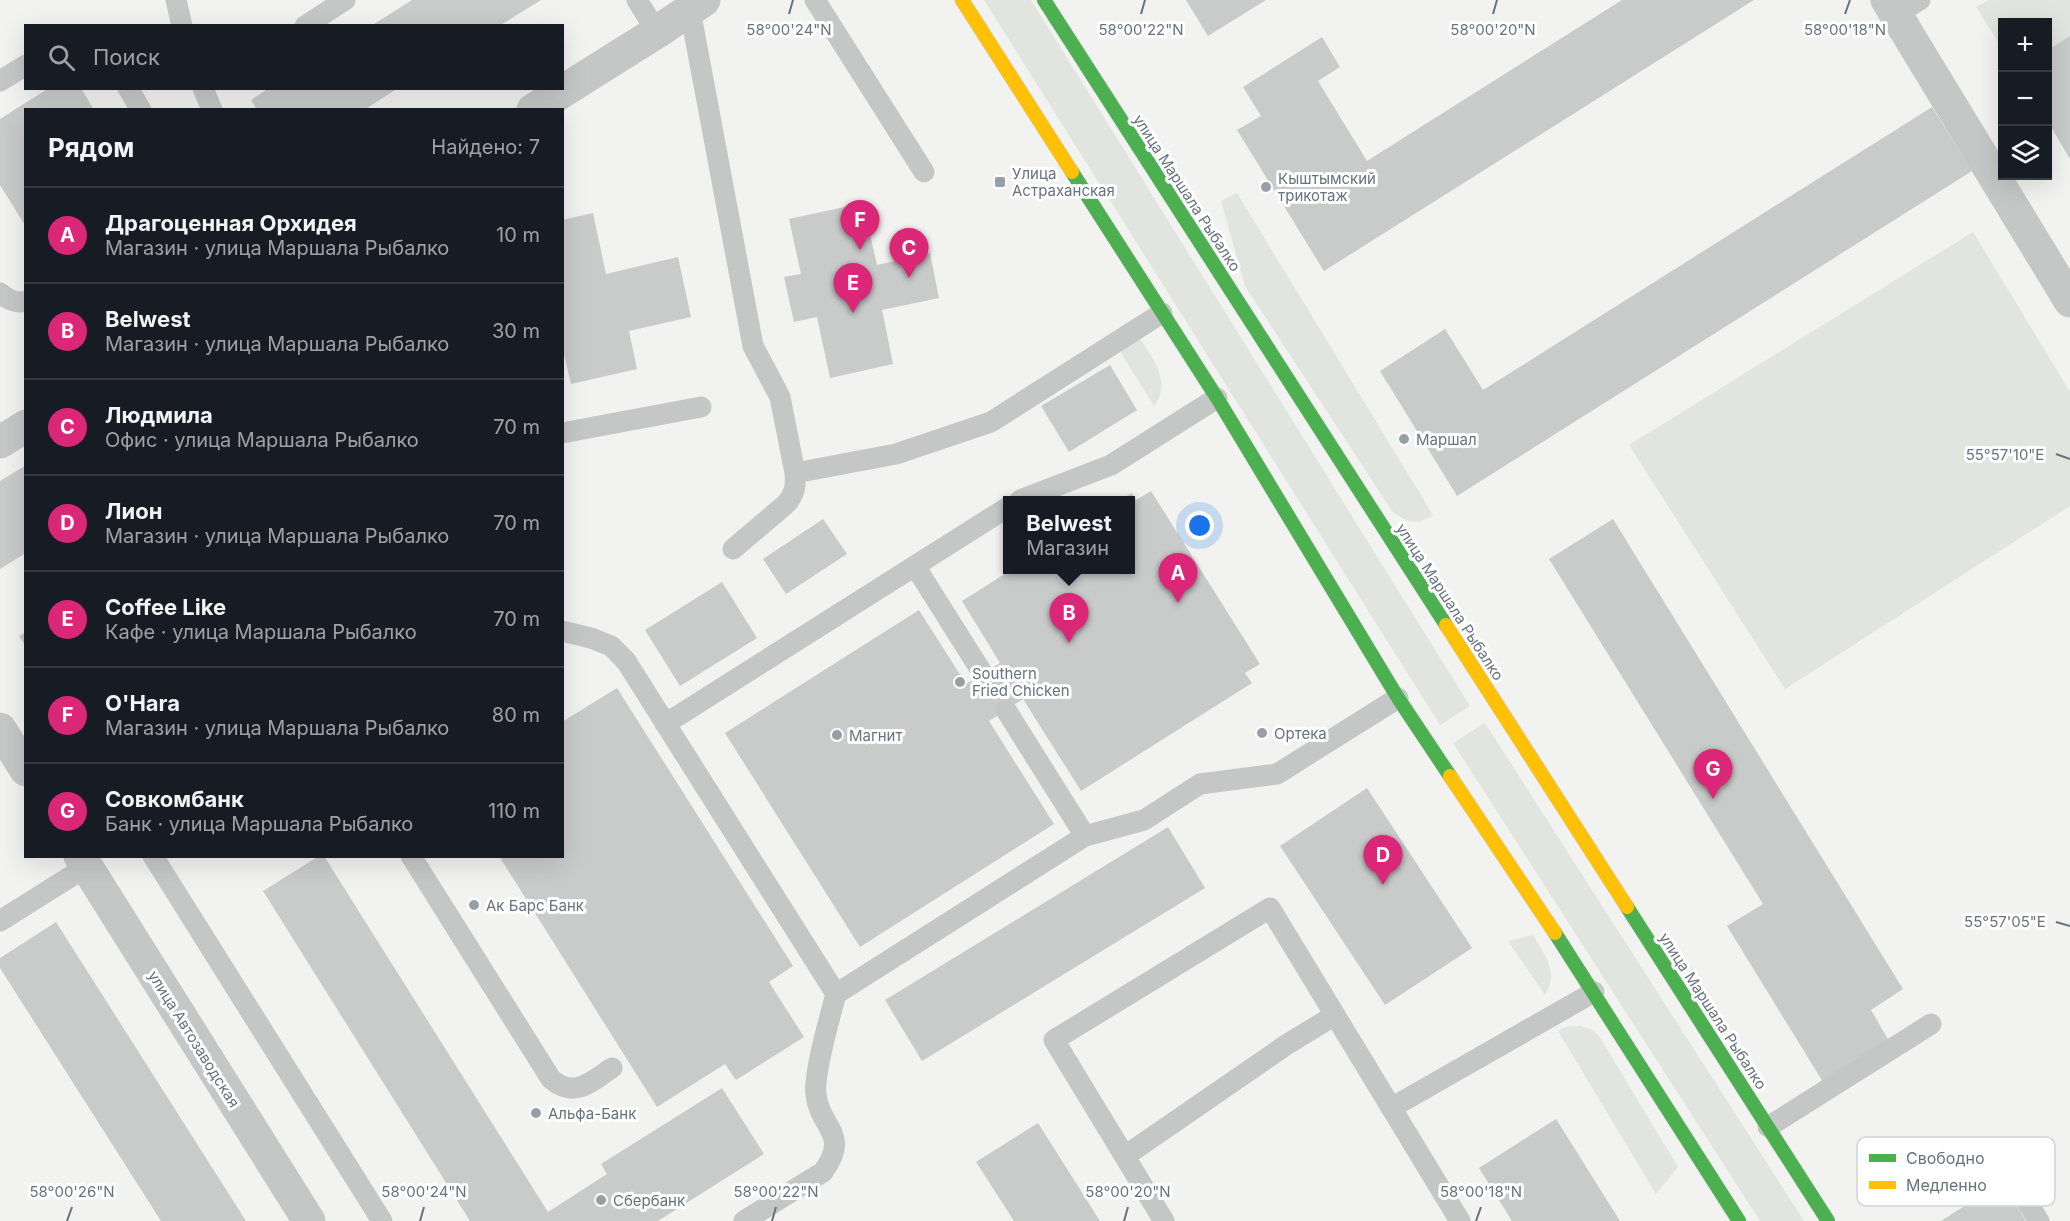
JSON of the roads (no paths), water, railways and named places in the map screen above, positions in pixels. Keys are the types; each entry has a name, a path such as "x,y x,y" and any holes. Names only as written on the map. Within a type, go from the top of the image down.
{"main road":[{"path":"962,0 1217,398 1398,698 1594,992 1739,1221"},
{"name":"улица Маршала Рыбалко","path":"1044,0 1828,1221"}],"street":[{"path":"536,108 697,5"},
{"path":"1901,5 2070,301"},
{"path":"0,442 24,427"},
{"path":"0,729 24,767"},
{"name":"улица Автозаводская","path":"83,862 309,1221"}],"lane":[{"path":"176,0 182,24"},
{"path":"308,24 345,0"},
{"path":"637,0 657,32"},
{"path":"815,0 924,172"},
{"path":"697,5 753,346 780,397 796,486 793,496 786,504 733,549"},
{"path":"0,81 24,66"},
{"path":"129,90 140,108"},
{"path":"204,90 211,108"},
{"path":"0,293 7,299 24,301"},
{"path":"795,473 896,454 991,422 1162,313"},
{"path":"1033,496 1112,465 1217,398"},
{"path":"564,433 701,407"},
{"path":"665,724 1003,510"},
{"path":"915,566 983,674"},
{"path":"564,631 591,638 610,646 626,661 836,994"},
{"path":"744,1221 823,1172 831,1160 835,1144 831,1128 816,1095 818,1071 836,994 1085,836 1144,820 1200,784 1277,774 1398,698"},
{"path":"1006,710 1085,836"},
{"path":"154,858 382,1221"},
{"path":"412,858 551,1079 561,1087 571,1090 583,1086 612,1068"},
{"path":"0,921 83,862"},
{"path":"1164,1221 1054,1040 1270,908 1460,1221"},
{"path":"1391,1108 1594,992"},
{"path":"1125,1156 1286,1045 1335,1015"},
{"path":"1768,1127 1931,1024"},
{"path":"2030,1206 2039,1221"}],"place":[{"name":"Улица Астраханская","path":"1000,182"},
{"name":"Кыштымский трикотаж","path":"1266,187"},
{"name":"O'Hara","path":"860,250"},
{"name":"Людмила","path":"909,278"},
{"name":"Coffee Like","path":"853,313"},
{"name":"Маршал","path":"1404,439"},
{"name":"Драгоценная Орхидея","path":"1178,603"},
{"name":"Belwest","path":"1069,643"},
{"name":"Southern Fried Chicken","path":"960,682"},
{"name":"Ортека","path":"1262,733"},
{"name":"Магнит","path":"837,735"},
{"name":"Совкомбанк","path":"1713,799"},
{"name":"Лион","path":"1383,885"},
{"name":"Ак Барс Банк","path":"474,905"},
{"name":"Альфа-Банк","path":"536,1113"},
{"name":"Сбербанк","path":"601,1200"}]}
